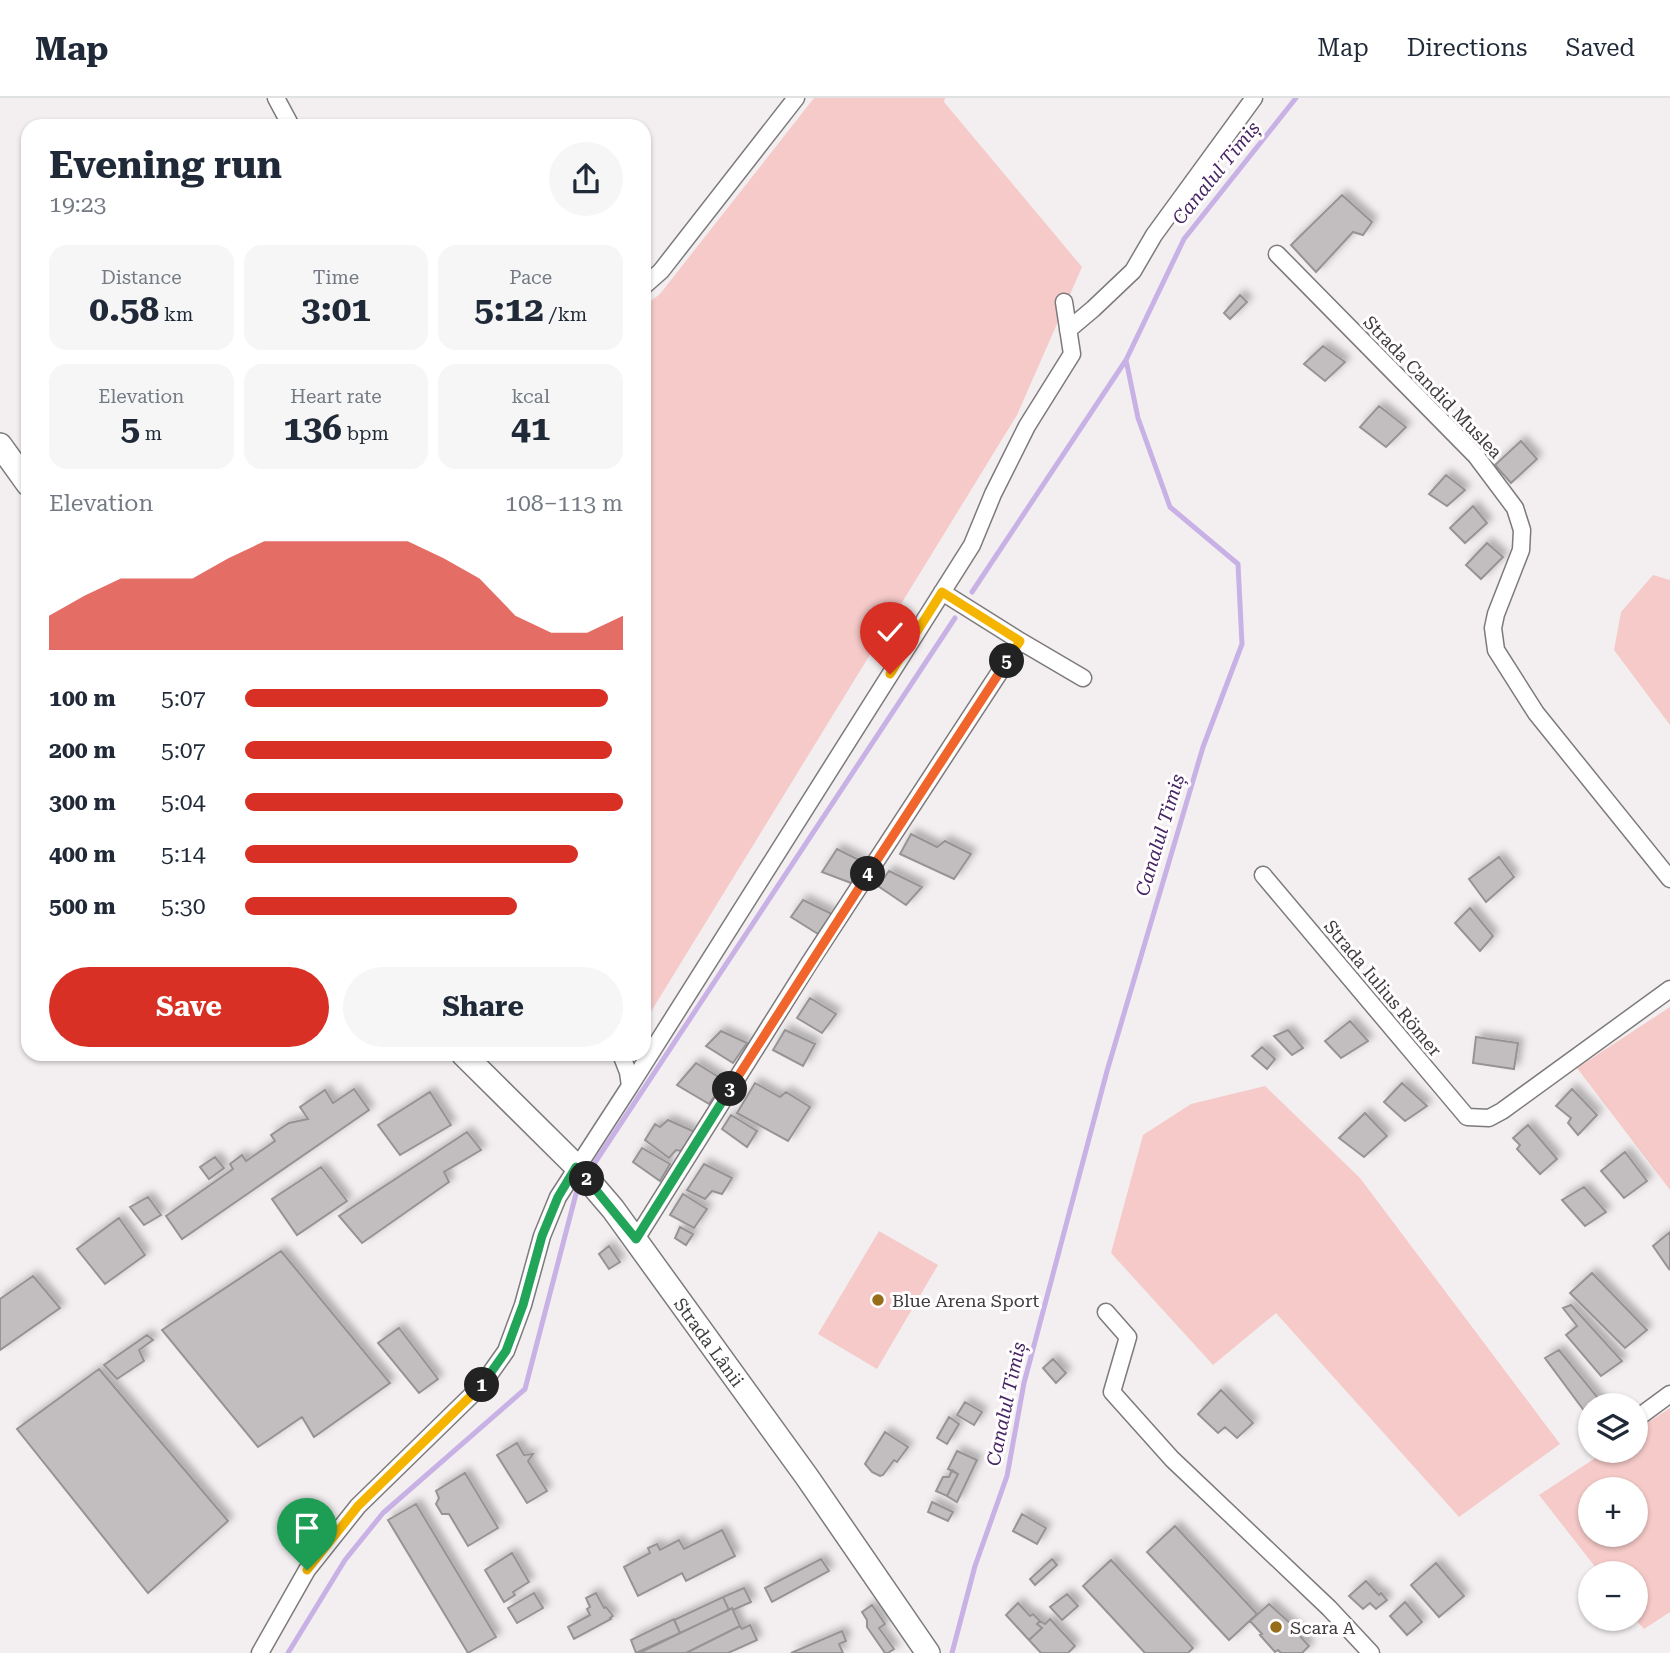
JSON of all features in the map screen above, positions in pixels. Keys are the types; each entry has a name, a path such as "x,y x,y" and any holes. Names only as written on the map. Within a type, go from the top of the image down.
{"main road":[{"path":"0,445 21,474"},
{"name":"Strada Lânii","path":"470,1061 576,1167 636,1239 814,1486 928,1653"}],"street":[{"path":"276,98 287,119"},
{"path":"651,280 661,271 796,98"},
{"path":"1068,330 1133,271 1154,235 1254,98"},
{"name":"Strada Candid Muslea","path":"1277,254 1476,456 1510,502 1522,530 1521,550 1496,614 1493,628 1496,650 1536,713 1670,879"},
{"path":"651,1053 972,545 993,494 1027,426 1072,354 1064,302"},
{"path":"942,592 1083,678"},
{"path":"636,1239 818,951 1020,641"},
{"name":"Strada Iulius Römer","path":"1263,875 1467,1117 1489,1118 1502,1111 1670,989"},
{"path":"624,1061 630,1086"},
{"path":"260,1653 307,1570 358,1506 482,1385 506,1351 523,1305 542,1236 558,1197 646,1061"},
{"path":"1106,1312 1128,1337 1112,1392 1172,1459 1329,1608 1371,1653"},
{"path":"1648,1410 1670,1394"}],"shaded area":[{"path":"814,98 945,98 944,102 1082,267 1017,415 651,1012 651,301 660,294"},
{"path":"1653,575 1670,580 1670,725 1614,650 1621,612"},
{"path":"1670,1007 1670,1190 1577,1068"},
{"path":"1265,1086 1360,1178 1560,1444 1459,1517 1276,1313 1213,1365 1111,1253 1143,1135 1191,1104"},
{"name":"Blue Arena Sport","path":"879,1231 938,1265 877,1369 818,1334"},
{"path":"1670,1408 1670,1612 1648,1626 1648,1561 1591,1561 1580,1547 1648,1547 1648,1477 1578,1477 1578,1545 1539,1495 1588,1463 1648,1463 1648,1422"}],"building":[{"path":"1342,195 1372,222 1363,235 1353,232 1316,272 1291,245"},
{"path":"1240,295 1247,302 1230,319 1224,313"},
{"path":"1323,346 1345,362 1325,381 1304,364"},
{"path":"1379,406 1406,427 1386,447 1360,427"},
{"path":"1521,441 1537,459 1511,483 1495,465"},
{"path":"1446,475 1465,490 1447,506 1429,494"},
{"path":"1473,506 1487,523 1465,543 1450,528"},
{"path":"1487,543 1503,557 1481,579 1466,565"},
{"path":"911,834 937,847 945,841 971,854 954,879 900,854"},
{"path":"837,849 865,863 851,883 822,872"},
{"path":"1499,857 1514,877 1486,902 1469,879"},
{"path":"889,871 922,887 906,905 878,886"},
{"path":"803,900 832,914 818,934 791,917"},
{"path":"1470,908 1493,936 1480,951 1455,923"},
{"path":"810,998 836,1014 822,1033 797,1018"},
{"path":"1350,1021 1368,1041 1341,1058 1325,1041"},
{"path":"785,1030 815,1044 803,1066 773,1050"},
{"path":"1288,1030 1303,1048 1292,1055 1274,1036"},
{"path":"721,1031 747,1043 733,1063 706,1046"},
{"path":"1476,1037 1518,1043 1514,1069 1473,1063"},
{"path":"1262,1047 1275,1059 1267,1069 1252,1056"},
{"path":"696,1063 725,1081 709,1104 677,1085"},
{"path":"755,1083 780,1097 786,1092 810,1107 788,1141 737,1113"},
{"path":"1402,1083 1427,1106 1405,1121 1384,1102"},
{"path":"354,1089 369,1110 182,1239 166,1216 233,1169 230,1164 242,1155 246,1161 275,1141 271,1135 289,1123 308,1119 300,1107 325,1090 333,1103"},
{"path":"1572,1089 1597,1115 1578,1135 1568,1123 1571,1118 1556,1106"},
{"path":"430,1092 451,1125 400,1155 378,1125"},
{"path":"1365,1113 1387,1136 1364,1157 1339,1138"},
{"path":"731,1115 757,1131 747,1147 722,1129"},
{"path":"668,1120 695,1132 681,1151 676,1150 669,1158 645,1140 655,1124 660,1127"},
{"path":"1528,1125 1557,1159 1540,1174 1517,1149 1520,1145 1513,1138"},
{"path":"467,1132 481,1150 444,1172 449,1182 362,1243 339,1216"},
{"path":"642,1148 670,1164 660,1181 633,1162"},
{"path":"1625,1152 1647,1181 1624,1198 1601,1171"},
{"path":"215,1157 224,1168 209,1179 200,1167"},
{"path":"704,1164 732,1178 722,1194 712,1191 705,1199 687,1190"},
{"path":"321,1167 347,1201 297,1235 272,1199"},
{"path":"1584,1187 1606,1212 1585,1226 1562,1200"},
{"path":"683,1194 707,1209 694,1228 670,1215"},
{"path":"148,1197 161,1215 144,1225 130,1207"},
{"path":"119,1218 145,1255 105,1284 77,1249"},
{"path":"680,1227 693,1234 686,1245 675,1238"},
{"path":"1670,1232 1670,1267 1669,1269 1653,1246"},
{"path":"609,1246 620,1262 609,1269 599,1254"},
{"path":"281,1251 390,1383 314,1437 302,1417 258,1447 162,1330"},
{"path":"1592,1273 1647,1330 1625,1348 1570,1293"},
{"path":"33,1276 60,1308 0,1350 0,1299"},
{"path":"1571,1305 1622,1361 1601,1376 1566,1335 1577,1326 1563,1308"},
{"path":"399,1328 438,1379 419,1393 378,1343"},
{"path":"147,1335 153,1340 139,1350 144,1361 117,1379 104,1365"},
{"path":"1559,1350 1594,1393 1578,1393 1578,1403 1545,1358"},
{"path":"1053,1359 1066,1373 1056,1383 1043,1368"},
{"path":"99,1369 228,1521 148,1593 17,1429"},
{"path":"1221,1390 1253,1423 1237,1438 1225,1427 1218,1433 1198,1414"},
{"path":"965,1402 982,1412 974,1425 957,1415"},
{"path":"949,1417 959,1424 947,1444 937,1438"},
{"path":"885,1432 908,1447 897,1462 894,1460 880,1476 865,1464"},
{"path":"517,1443 524,1455 533,1454 528,1461 547,1491 527,1503 497,1455"},
{"path":"957,1451 977,1460 957,1502 947,1496 958,1474 948,1469"},
{"path":"952,1470 958,1474 947,1496 936,1491 943,1477 949,1477"},
{"path":"465,1473 498,1528 468,1546 449,1514 442,1514 436,1504 439,1498 436,1491"},
{"path":"932,1502 953,1512 948,1521 928,1512"},
{"path":"416,1504 496,1637 468,1653 388,1520"},
{"path":"1022,1514 1046,1528 1037,1544 1013,1531"},
{"path":"1175,1526 1257,1614 1229,1640 1147,1552"},
{"path":"722,1530 735,1556 686,1581 682,1573 638,1596 624,1567 650,1553 648,1548 657,1544 660,1550 679,1540 684,1549"},
{"path":"512,1553 529,1582 513,1592 515,1595 504,1602 485,1570"},
{"path":"821,1559 829,1571 772,1602 765,1588"},
{"path":"1052,1559 1057,1565 1035,1585 1030,1579"},
{"path":"1111,1560 1193,1648 1188,1653 1145,1653 1083,1586"},
{"path":"1436,1563 1464,1596 1439,1617 1411,1585"},
{"path":"1366,1581 1387,1600 1376,1609 1370,1603 1363,1609 1349,1596"},
{"path":"744,1588 751,1602 729,1610 723,1597"},
{"path":"534,1593 543,1608 517,1623 508,1608"},
{"path":"596,1593 604,1608 613,1616 574,1639 568,1627 590,1615 586,1598"},
{"path":"1067,1594 1078,1606 1062,1620 1050,1607"},
{"path":"723,1597 729,1610 680,1633 674,1620"},
{"path":"1405,1602 1422,1622 1407,1635 1390,1616"},
{"path":"1018,1603 1030,1616 1033,1614 1040,1621 1037,1624 1042,1628 1029,1640 1006,1615"},
{"name":"Scara A","path":"1269,1604 1300,1632 1298,1634 1309,1646 1302,1653 1281,1653 1278,1650 1275,1652 1250,1621"},
{"path":"872,1605 885,1624 879,1628 894,1649 888,1653 885,1653 867,1627 867,1620 862,1612"},
{"path":"732,1608 740,1626 686,1653 639,1653"},
{"path":"674,1619 680,1633 636,1653 631,1640"},
{"path":"1050,1619 1075,1646 1068,1653 1041,1653 1029,1640 1042,1628 1037,1624 1040,1621 1045,1624"},
{"path":"750,1625 757,1640 728,1653 686,1653 740,1626 742,1629"},
{"path":"842,1631 846,1641 839,1644 843,1653 791,1653"}],"waterway":[{"name":"Canalul Timiș","path":"952,1653 975,1566 1007,1476 1024,1383 1107,1071 1203,747 1242,644 1238,564 1170,507 1138,418 1126,360 1184,239 1296,98"},
{"path":"972,592 1126,360"},
{"path":"594,1164 955,618"},
{"path":"288,1653 345,1560 383,1513 525,1389 577,1190"}],"place":[{"name":"Blue Arena Sport","path":"878,1300"},
{"name":"Scara A","path":"1276,1627"}],"route":[{"path":"307,1570 358,1506 482,1385 506,1351 523,1305 542,1236 558,1197 576,1167 598,1190 636,1239 810,962 1020,641 942,592 890,674"}]}
